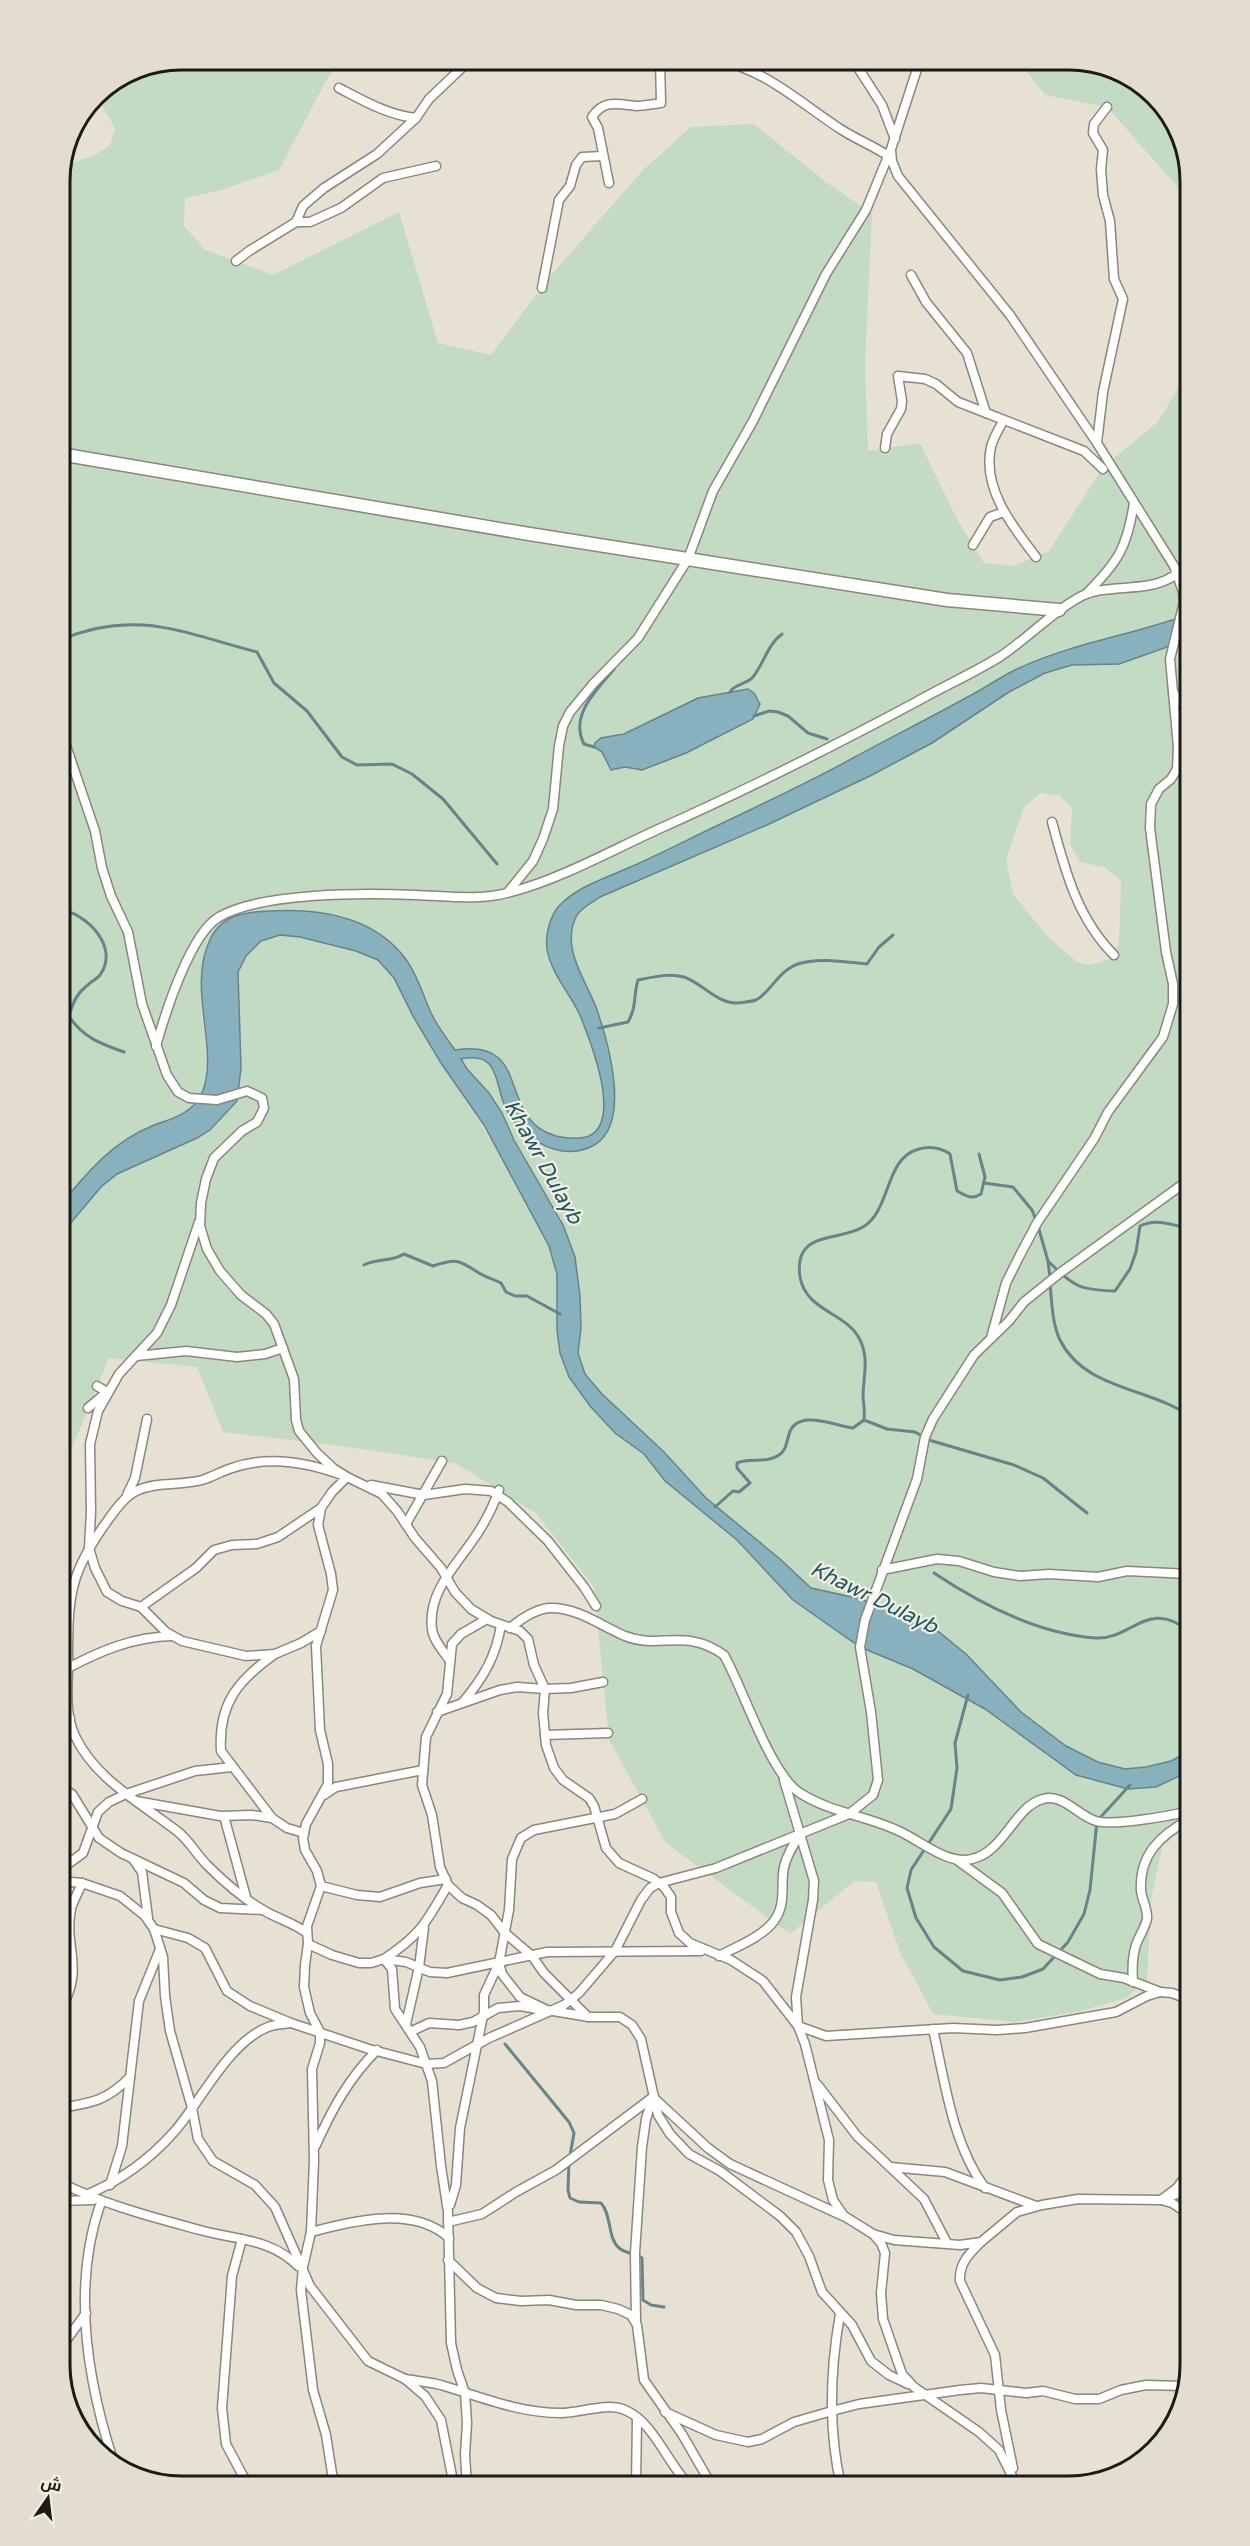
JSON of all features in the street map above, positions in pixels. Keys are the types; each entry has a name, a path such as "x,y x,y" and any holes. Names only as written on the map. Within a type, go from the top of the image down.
{"main road":[{"path":"71,456 947,600 1059,610"}],"street":[{"path":"296,222 303,206 324,188 377,154 416,118 429,99 459,70"},
{"path":"609,183 598,128 592,117 599,107 610,103 622,102 638,106 661,103 660,71"},
{"path":"747,71 804,101 842,130 889,152 898,176 1010,315 1163,547 1180,584"},
{"path":"860,71 882,105 895,139"},
{"path":"506,893 517,883 533,861 543,839 553,809 563,726 570,712 593,684 638,638 688,559 713,491 753,421 826,274 866,210 895,139 917,71"},
{"path":"339,88 369,104 399,116 416,118"},
{"path":"1096,443 1103,392 1123,299 1114,279 1110,220 1103,195 1101,169 1103,150 1093,133 1094,124 1107,107"},
{"path":"542,288 559,200 570,186 576,165 582,158 603,156"},
{"path":"236,261 296,222 310,222 335,211 383,178 436,166"},
{"path":"911,275 926,302 966,353 986,413"},
{"path":"885,448 886,434 901,409 898,376 925,379 936,384 958,402 1084,451 1103,469"},
{"path":"1003,421 991,446 990,475 1004,512 1036,557"},
{"path":"156,1046 162,1024 189,957 204,931 218,918 243,907 274,900 375,895 462,898 506,893 551,879 719,802 848,739 999,657 1059,610 1086,594 1113,565 1123,550 1134,503"},
{"path":"973,545 990,517 1004,512"},
{"path":"1086,594 1143,586 1170,578 1180,570"},
{"path":"991,1338 1006,1283 1020,1254 1037,1223 1094,1139 1108,1112 1163,1037 1173,1004 1173,984 1166,952 1150,828 1151,804 1159,789 1172,779 1177,769 1178,747 1170,659 1180,618"},
{"path":"1173,692 1180,701"},
{"path":"71,760 95,831 102,868 111,896 128,932 142,1004 166,1075 178,1092 189,1098 217,1100 247,1092 262,1098 264,1108 257,1122 242,1131 214,1158 206,1179 200,1219 171,1305 157,1333 119,1374 98,1411 90,1444 89,1548 95,1568 107,1592 122,1601 141,1607 173,1636 182,1641 246,1656 275,1654"},
{"path":"1052,822 1064,871 1076,902 1114,954"},
{"path":"154,1929 188,1938 205,1948 228,1991 250,2006 291,2023 377,2050 426,2064 444,2064 476,2045 571,2000 615,1951 640,1899 650,1887 716,1868 849,1814 873,1796 878,1780 871,1712 860,1647 865,1620 917,1479 928,1429 974,1355 1009,1321 1024,1302 1060,1273 1180,1186"},
{"path":"200,1219 207,1249 220,1271 241,1295 266,1314 274,1324 294,1379 296,1420 299,1431 317,1453 346,1478"},
{"path":"136,1356 186,1351 237,1357 283,1348"},
{"path":"98,1386 107,1392"},
{"path":"88,1408 107,1392"},
{"path":"125,1500 135,1478 147,1419"},
{"path":"70,1596 77,1569 89,1548 114,1511 134,1492 156,1484 186,1485 234,1467 271,1461 309,1464 365,1484 424,1495 480,1489 498,1493 548,1541 596,1606"},
{"path":"406,1524 442,1461"},
{"path":"141,1607 196,1568 214,1550 232,1545 258,1544 278,1537 321,1508 346,1478"},
{"path":"365,1484 382,1494 446,1576 455,1592 471,1609 487,1619 520,1631 528,1639 534,1665 545,1689 543,1713 545,1735 554,1768 563,1780 589,1798 606,1848 619,1863 659,1883 671,1897 671,1912 678,1933 690,1943 740,1966 763,1982 798,2026 805,2044 830,2140 828,2180 832,2200 844,2216"},
{"path":"450,1661 432,1631 432,1613 438,1591 446,1576 470,1545 498,1493"},
{"path":"321,1508 318,1525 333,1590 316,1646 320,1730 328,1764 328,1784 306,1824 304,1833 304,1850 317,1870 321,1886 307,1926 308,1944 304,1987 310,2013 320,2032 320,2043 312,2069 314,2150 311,2232 301,2290 313,2390 326,2434 332,2475"},
{"path":"882,1570 937,1559 959,1561 994,1572 1020,1576 1049,1574 1098,1577 1127,1571 1180,1574"},
{"path":"462,1703 479,1684 492,1661 505,1626 550,1608 568,1610 587,1616 627,1637 651,1641 696,1640 723,1655 734,1672 765,1743 782,1774 814,1881 813,1900 796,1996 798,2026"},
{"path":"487,1619 461,1634 452,1644 447,1694 426,1737 422,1785 432,1815 440,1867 447,1882 462,1898 491,1915 505,1933 532,1956 544,1973 589,2017"},
{"path":"304,1833 287,1828 272,1818 232,1767 221,1751 222,1718 234,1691 253,1669 275,1654 321,1631"},
{"path":"70,1667 122,1642 153,1636 173,1636"},
{"path":"437,1713 517,1687 571,1688 603,1682"},
{"path":"70,1719 75,1736 90,1759 126,1794 178,1832 207,1865 246,1897 263,1910 288,1920 307,1933"},
{"path":"545,1735 608,1732"},
{"path":"70,1862 83,1853 98,1812 109,1802 195,1771 232,1767"},
{"path":"321,1797 336,1787 423,1770"},
{"path":"782,1774 798,1792 822,1804 901,1832 956,1860 1002,1893 1038,1944 1100,1974 1180,1996"},
{"path":"70,1793 99,1838 133,1859 184,1882 204,1900 220,1908 263,1910"},
{"path":"956,1860 971,1860 984,1854 1001,1839 1033,1803 1045,1798 1056,1798 1082,1816 1097,1821 1113,1822 1180,1812"},
{"path":"448,2212 456,2185 460,2128 483,2018 484,1995 499,1964 509,1910 512,1859 521,1838 534,1830 615,1814 642,1800"},
{"path":"135,1801 224,1816 252,1815 272,1818"},
{"path":"224,1816 246,1897"},
{"path":"1134,1982 1132,1967 1136,1947 1147,1918 1141,1894 1141,1878 1145,1860 1156,1842 1180,1824"},
{"path":"719,1956 774,1922 782,1907 784,1869 788,1854 801,1833"},
{"path":"133,1859 142,1872 148,1920"},
{"path":"70,1882 82,1883 120,1896 148,1920 154,1929 160,1949 170,2031 192,2108 198,2139 213,2161 255,2185 275,2207 310,2286 368,2361 405,2379 425,2396 441,2420 452,2475"},
{"path":"321,1886 336,1891 380,1897 420,1883 447,1882"},
{"path":"308,1944 332,1955 358,1962 371,1963 384,1959 409,1943 424,1927 447,1882"},
{"path":"70,1991 74,1965 71,1909 82,1883"},
{"path":"409,2028 424,1927"},
{"path":"110,2185 122,2146 139,2001 160,1949"},
{"path":"384,1959 406,1962 430,1972 447,1973 548,1952 680,1950 707,1952"},
{"path":"384,1959 392,1969 395,2009 409,2028 432,2081 448,2212 452,2343 457,2370 465,2393 466,2475"},
{"path":"499,1964 502,1974 520,1998 550,2011"},
{"path":"798,2026 826,2036 933,2029 997,2030 1069,2022 1116,2012 1160,1992"},
{"path":"409,2028 429,2023 459,2025 483,2018 498,2008 520,2007 589,2017 620,2017 632,2025 641,2039 658,2115 670,2134 689,2154 720,2171 780,2216 796,2232 809,2256 822,2292 852,2325 871,2361 889,2375 914,2387 979,2432 999,2450 1012,2476"},
{"path":"70,2200 93,2199 142,2163 174,2132 233,2055 248,2040 269,2027 291,2023"},
{"path":"933,2029 959,2139 972,2170 985,2188"},
{"path":"314,2150 339,2097 359,2068 377,2050"},
{"path":"70,2107 96,2103 117,2090 130,2077"},
{"path":"813,2079 857,2136 924,2199 947,2243"},
{"path":"653,2097 708,2148 730,2164 844,2216 873,2234 894,2240 960,2245 981,2242"},
{"path":"448,2222 482,2214 556,2170 653,2097"},
{"path":"653,2097 646,2119 642,2147 635,2253 637,2325 644,2380 682,2434 706,2476"},
{"path":"890,2167 945,2172 1036,2206"},
{"path":"1161,2200 1180,2184"},
{"path":"70,2187 93,2199 203,2231 276,2248 303,2271"},
{"path":"1161,2200 1180,2193"},
{"path":"93,2199 88,2257 86,2351 98,2413 110,2449"},
{"path":"1015,2476 998,2389 995,2355 960,2281 960,2271 967,2256 1017,2212 1036,2206 1078,2199 1161,2200 1180,2208"},
{"path":"311,2232 388,2219 421,2221 449,2238"},
{"path":"873,2234 881,2243 885,2253 881,2294 883,2319 902,2374 914,2387"},
{"path":"242,2239 232,2276 222,2408 226,2444 243,2475"},
{"path":"448,2260 477,2288 496,2298 601,2305 631,2315 637,2325"},
{"path":"70,2335 86,2312"},
{"path":"839,2476 835,2461 832,2411 833,2351 840,2314"},
{"path":"405,2379 438,2384 499,2405 522,2409 560,2413 611,2407 624,2409 637,2418 659,2442 681,2476"},
{"path":"665,2412 716,2435 748,2442 762,2439 794,2422 832,2411 925,2395 981,2388 1026,2393 1043,2391 1076,2399 1099,2398 1121,2390 1146,2385 1178,2386"},
{"path":"636,2476 637,2418"}],"green space":[{"path":"181,70 334,70 279,170 218,191 185,198 184,226 205,250 273,275 399,212 438,343 491,355 548,279 643,170 691,127 754,124 826,182 872,214 865,364 868,451 920,443 957,519 984,563 1013,566 1049,551 1104,466 1158,422 1180,385 1180,617 1077,647 1015,670 792,790 629,868 591,883 568,898 557,947 555,970 583,1022 598,1071 604,1104 602,1119 596,1130 584,1137 564,1138 543,1131 529,1119 507,1070 497,1057 480,1050 455,1050 433,1016 421,986 386,939 362,923 339,915 209,941 202,975 201,1009 207,1068 203,1090 192,1106 185,1111 149,1128 99,1160 71,1192 71,167 72,163 97,154 110,145 115,128 102,105 126,85 146,76","holes":["748,689 686,753 642,770 625,767 611,770 602,752 600,738 624,734 698,698"]},
{"path":"1026,71 1090,73 1118,82 1136,93 1157,114 1171,139 1179,167 1180,190 1107,107 1045,95"},
{"path":"1180,643 1180,1756 1171,1761 1146,1767 1125,1769 1098,1762 1066,1746 1021,1712 966,1654 890,1610 861,1599 811,1588 780,1559 706,1498 664,1452 602,1394 585,1374 578,1353 581,1328 580,1296 575,1257 563,1225 514,1140 502,1113 461,1058 475,1058 485,1062 496,1077 506,1109 513,1119 555,1149 609,1131 611,1065 596,1007 574,960 571,937 576,917 582,909 600,897 767,825 872,775 932,743 1009,692 1045,673 1072,665 1119,664","holes":["1041,793 1060,796 1072,808 1070,845 1080,862 1104,867 1121,881 1119,943 1112,958 1090,965 1077,962 1048,937 1013,894 1006,860 1024,807"]},
{"path":"280,935 300,937 356,951 378,960 394,978 414,1018 501,1156 549,1246 557,1274 557,1330 560,1354 569,1377 590,1406 615,1433 644,1454 665,1481 737,1540 793,1600 860,1647 913,1669 985,1709 1057,1763 1177,1778 1180,1776 1180,1832 1162,1847 1151,1900 1147,1979 1126,1998 1081,2011 1015,2022 933,2014 900,1952 876,1882 854,1881 790,1934 666,1843 609,1740 594,1587 536,1513 455,1463 223,1432 197,1367 109,1358 70,1452 71,1223 101,1187 117,1174 197,1138 210,1130 237,1101 241,1068 238,972 246,956 261,941"}],"water":[{"path":"1180,617 1180,643 1119,664 1072,665 1045,673 1009,692 932,743 872,775 767,825 600,897 583,908 576,917 572,929 573,952 601,1022 614,1084 611,1124 602,1138 588,1148 563,1151 550,1148 527,1135 504,1104 490,1065 480,1059 461,1059 502,1113 514,1140 563,1225 575,1257 581,1328 578,1353 585,1374 602,1394 664,1452 706,1498 780,1559 811,1588 861,1599 939,1632 966,1654 1021,1712 1066,1746 1098,1762 1125,1769 1146,1767 1171,1761 1180,1756 1180,1776 1156,1787 1128,1789 1076,1775 985,1709 913,1669 860,1647 793,1600 737,1540 665,1481 644,1454 615,1433 590,1406 569,1377 560,1353 557,1330 557,1274 549,1246 484,1125 441,1063 414,1018 394,978 378,960 356,951 300,937 280,935 261,941 246,956 238,972 241,1068 237,1101 210,1130 197,1138 117,1174 101,1187 71,1223 71,1192 101,1160 138,1133 186,1111 197,1102 201,1095 208,1060 202,1001 203,961 214,933 219,926 233,917 250,912 288,910 325,913 361,924 377,933 392,944 410,965 434,1019 455,1050 480,1050 496,1056 506,1067 526,1114 537,1127 560,1137 589,1136 599,1127 603,1114 604,1099 597,1063 582,1020 557,977 547,949 551,920 566,899 592,884 818,777 1017,669 1059,652"},
{"path":"748,689 754,693 760,704 753,719 686,753 642,770 625,767 611,770 602,752 594,747 601,738 624,734 698,698"}],"waterway":[{"path":"71,636 112,626 136,625 182,631 257,652 274,683 307,711 342,757 357,765 392,764 412,774 443,799 497,864"},
{"path":"730,692 753,677 773,643 782,634"},
{"path":"594,747 584,744 580,733 582,713 593,694 614,669"},
{"path":"754,716 769,711 778,712 788,716 808,733 827,739"},
{"path":"71,912 80,917 98,933 106,954 100,975 78,994 71,1011"},
{"path":"599,1028 628,1022 633,1011 638,980 672,975 684,977 723,1000 738,1003 752,1001 761,997 785,971 798,964 823,960 867,964 879,947 893,935"},
{"path":"71,1018 86,1035 124,1052"},
{"path":"715,1507 733,1491 739,1492 750,1483 737,1468 737,1463 769,1459 779,1455 785,1448 793,1426 808,1420 818,1420 853,1428 864,1420 865,1360 862,1345 853,1329 818,1304 804,1288 800,1277 803,1251 810,1244 863,1227 879,1208 900,1162 908,1154 919,1149 935,1148 950,1154 957,1191 966,1196 978,1196 981,1194 985,1177 979,1154"},
{"path":"984,1183 1013,1187 1032,1210 1036,1220"},
{"path":"1049,1262 1078,1286 1093,1290 1115,1291 1130,1269 1136,1252 1140,1226 1158,1222 1180,1226"},
{"path":"1038,1226 1048,1261 1050,1278"},
{"path":"364,1265 404,1254 433,1266 458,1262 501,1283 506,1292 515,1296 527,1296 560,1314"},
{"path":"1050,1284 1055,1327 1060,1340 1071,1356 1085,1369 1101,1378 1180,1410"},
{"path":"864,1420 887,1429 915,1432 929,1440 1014,1465 1043,1478 1087,1513"},
{"path":"934,1573 991,1607 1053,1631 1096,1638 1109,1637 1151,1619 1163,1618 1180,1625"},
{"path":"968,1695 955,1743 957,1768 951,1809 911,1870 907,1888 916,1918 934,1947 963,1971 1000,1980 1022,1977 1043,1969 1068,1942 1084,1914 1090,1890 1097,1821 1130,1785"},
{"path":"505,2044 569,2122 574,2133 570,2156"},
{"path":"569,2162 570,2198 579,2202 601,2203 607,2214 615,2243 621,2250 642,2258 643,2300 651,2305 664,2307"}],"water label":[{"name":"Khawr Dulayb","path":"543,1162"},
{"name":"Khawr Dulayb","path":"874,1598"}]}
